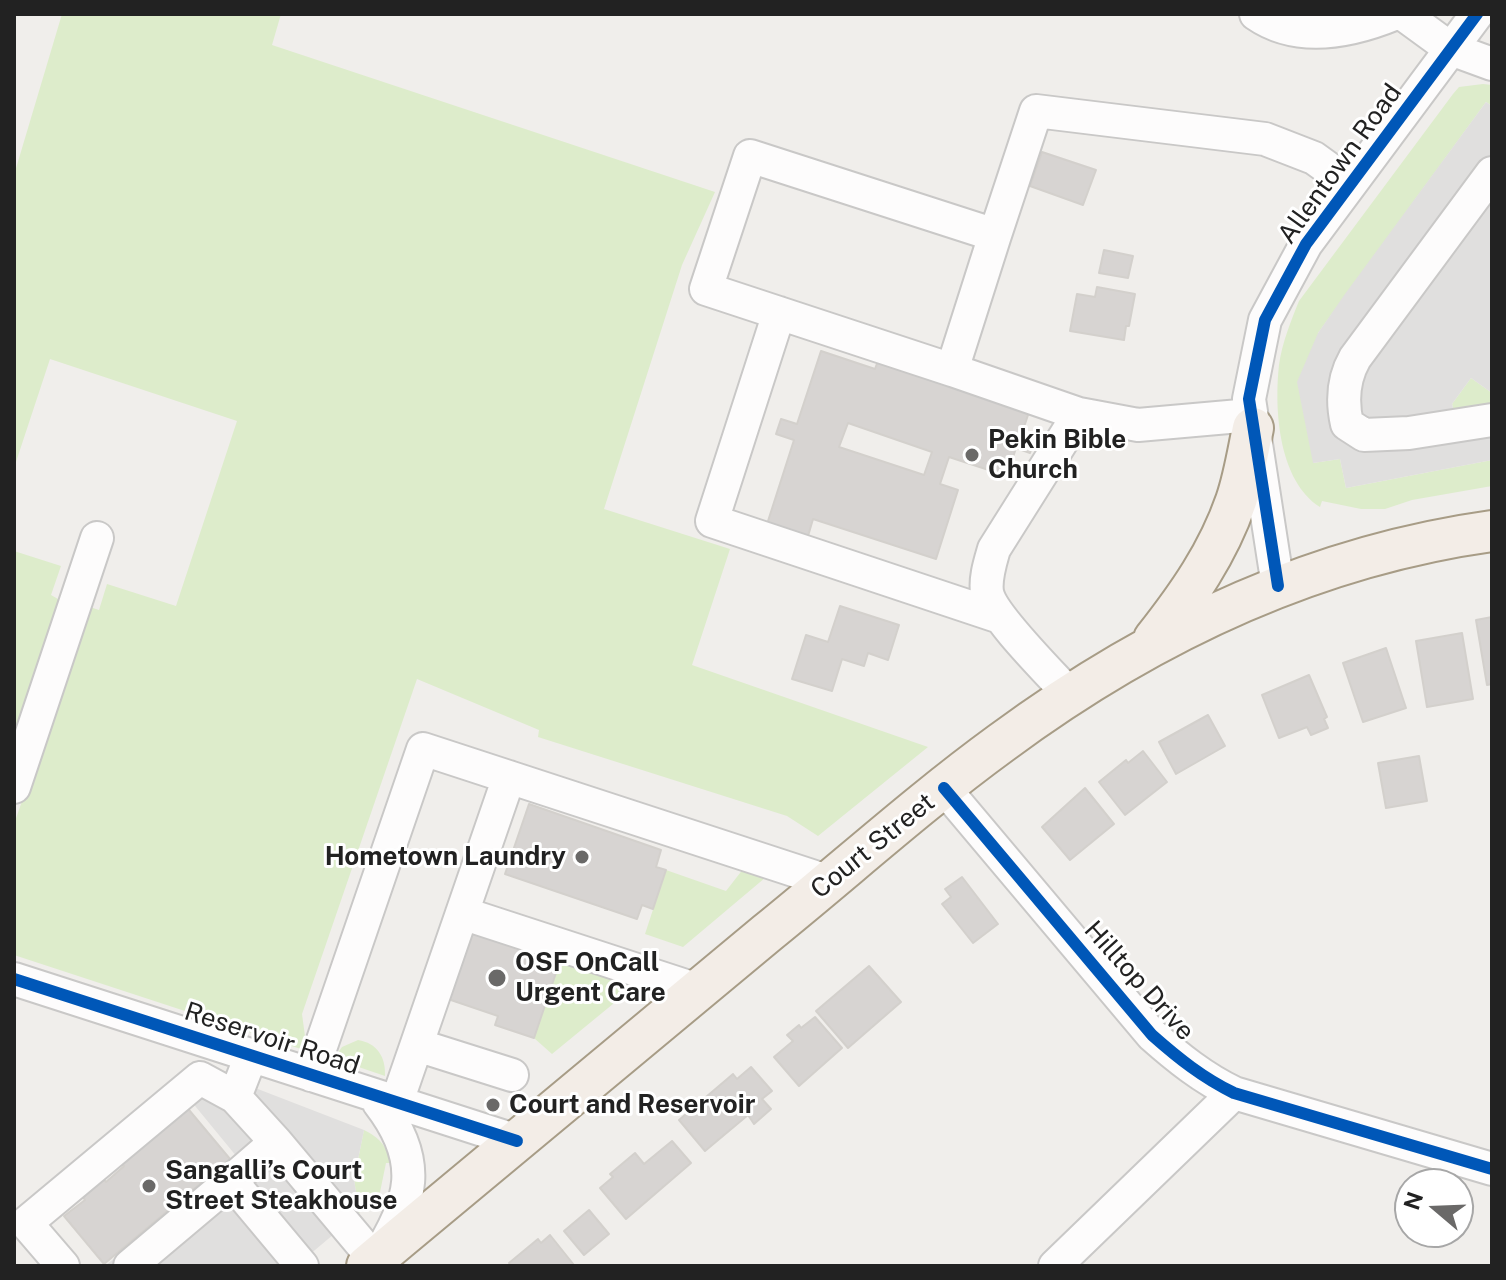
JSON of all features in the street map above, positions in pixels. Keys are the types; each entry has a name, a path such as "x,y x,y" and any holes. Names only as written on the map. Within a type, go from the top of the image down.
{"main road":[{"path":"1145,650 1190,594 1214,552 1237,499 1252,422"},
{"name":"Court Street","path":"371,1263 944,788 999,744 1070,695 1145,650 1232,605 1278,586 1333,566 1391,551 1492,531"}],"street":[{"path":"1256,14 1290,29 1328,33 1364,26 1394,14"},
{"path":"1403,14 1451,49 1492,64"},
{"name":"Allentown Road","path":"1278,586 1249,399 1265,320 1306,244 1477,14"},
{"path":"952,370 1036,111 1265,139 1314,158 1350,184"},
{"path":"995,235 750,156 706,289 1079,414 1138,425 1252,422"},
{"path":"1492,173 1355,358 1343,404 1347,424 1364,435 1409,433 1492,420"},
{"path":"779,313 712,521 1000,617"},
{"path":"1070,695 1000,617 987,594 988,569 994,549 1079,414"},
{"path":"14,787 97,538"},
{"path":"311,1075 423,749 830,882"},
{"path":"63,1266 26,1223 200,1078 235,1097 276,1142 371,1263 391,1236 407,1191 408,1155 387,1105 417,1045 509,777"},
{"name":"Hilltop Drive","path":"944,788 1152,1035 1211,1082 1234,1093 1492,1169"},
{"path":"462,913 698,990"},
{"name":"Reservoir Road","path":"14,979 311,1075 387,1105 517,1141"},
{"path":"417,1045 512,1075"},
{"path":"235,1097 251,1056"},
{"path":"1055,1266 1234,1093"},
{"path":"146,1261 276,1142"},
{"path":"231,1181 302,1266"}],"green space":[{"path":"62,14 281,14 272,45 715,192 682,265 604,509 730,549 692,665 928,747 818,836 787,816 538,737 539,730 417,679 302,1014 307,1051 14,955 14,824 90,607 99,610 107,584 176,606 237,421 50,359 14,468 14,175"},
{"path":"1492,85 1492,106 1486,102 1318,333 1313,463 1340,459 1346,488 1492,460 1492,486 1412,500 1385,509 1361,509 1322,501 1320,507 1306,495 1296,480 1282,444 1279,423 1279,365 1293,316 1299,301 1453,94 1459,87"},
{"path":"1471,378 1492,393 1492,404 1455,415 1452,404"},
{"path":"14,551 61,566 51,595 58,599 57,614 14,741"},
{"path":"747,864 772,872 683,947 645,934 666,870 726,891"},
{"path":"562,955 641,981 552,1054 534,1038"},
{"path":"358,1040 370,1044 379,1052 385,1076 338,1060 337,1054 342,1047"},
{"path":"364,1130 382,1143 390,1163 386,1163 379,1197 359,1213 354,1179"}],"shaded area":[{"path":"1486,102 1492,106 1492,393 1471,378 1452,404 1455,415 1492,404 1492,460 1346,488 1340,459 1313,463 1297,382 1318,333"},
{"path":"219,1074 364,1130 354,1179 359,1213 296,1266 105,1266 237,1157 191,1101"}],"building":[{"path":"1042,152 1096,170 1083,205 1030,186"},
{"path":"1104,250 1133,256 1128,278 1099,273"},
{"path":"1097,287 1135,294 1124,340 1070,331 1077,294 1095,297"},
{"name":"Pekin Bible Church","path":"821,351 875,369 879,358 1032,403 1022,433 1035,437 1030,453 1016,448 1007,476 949,457 940,484 958,490 936,559 813,519 801,560 760,546 794,440 776,434 781,419 797,424","holes":["848,423 932,452 924,475 839,447"]},
{"path":"840,606 899,625 888,660 868,653 864,666 842,659 832,691 792,679 806,635 828,642"},
{"path":"1492,617 1492,684 1487,685 1476,620"},
{"path":"1462,633 1473,699 1427,707 1416,641"},
{"path":"1386,648 1406,708 1363,722 1343,663"},
{"path":"1309,675 1327,717 1324,719 1328,728 1311,735 1307,727 1279,738 1262,695"},
{"path":"1208,715 1225,746 1176,774 1159,742"},
{"path":"1143,751 1167,782 1125,815 1099,782 1126,760 1128,763"},
{"path":"1419,756 1427,801 1386,808 1378,763"},
{"path":"1085,788 1114,824 1070,860 1042,827"},
{"path":"529,804 661,850 656,867 666,870 653,909 642,905 637,919 505,874"},
{"path":"962,877 998,924 973,943 942,904 951,897 945,889"},
{"path":"470,924 562,955 534,1038 495,1025 498,1016 445,998"},
{"path":"869,966 901,1002 848,1048 816,1011"},
{"path":"815,1017 842,1048 799,1086 774,1057 793,1041 787,1035"},
{"path":"751,1067 772,1091 762,1099 771,1109 754,1124 748,1115 705,1151 679,1120 733,1074 737,1079"},
{"path":"184,1104 230,1159 104,1264 64,1216 85,1200 78,1191 99,1173 106,1182 124,1166 118,1159"},
{"path":"672,1141 691,1163 626,1219 600,1188 613,1177 610,1174 635,1153 644,1164"},
{"path":"589,1210 609,1234 584,1255 564,1231"},
{"path":"550,1235 574,1265 511,1266 509,1263 538,1239 541,1243"}],"cycle path":[{"path":"1278,586 1249,399 1265,320 1306,244 1477,14"},
{"path":"944,788 1152,1035 1201,1074 1234,1093 1492,1169"},
{"path":"14,979 517,1141"}],"place":[{"name":"Pekin Bible Church","path":"972,455"},
{"name":"Hometown Laundry","path":"582,857"},
{"name":"OSF OnCall Urgent Care","path":"497,978"},
{"name":"Court and Reservoir","path":"493,1105"},
{"name":"Sangalli’s Court Street Steakhouse","path":"149,1186"}]}
